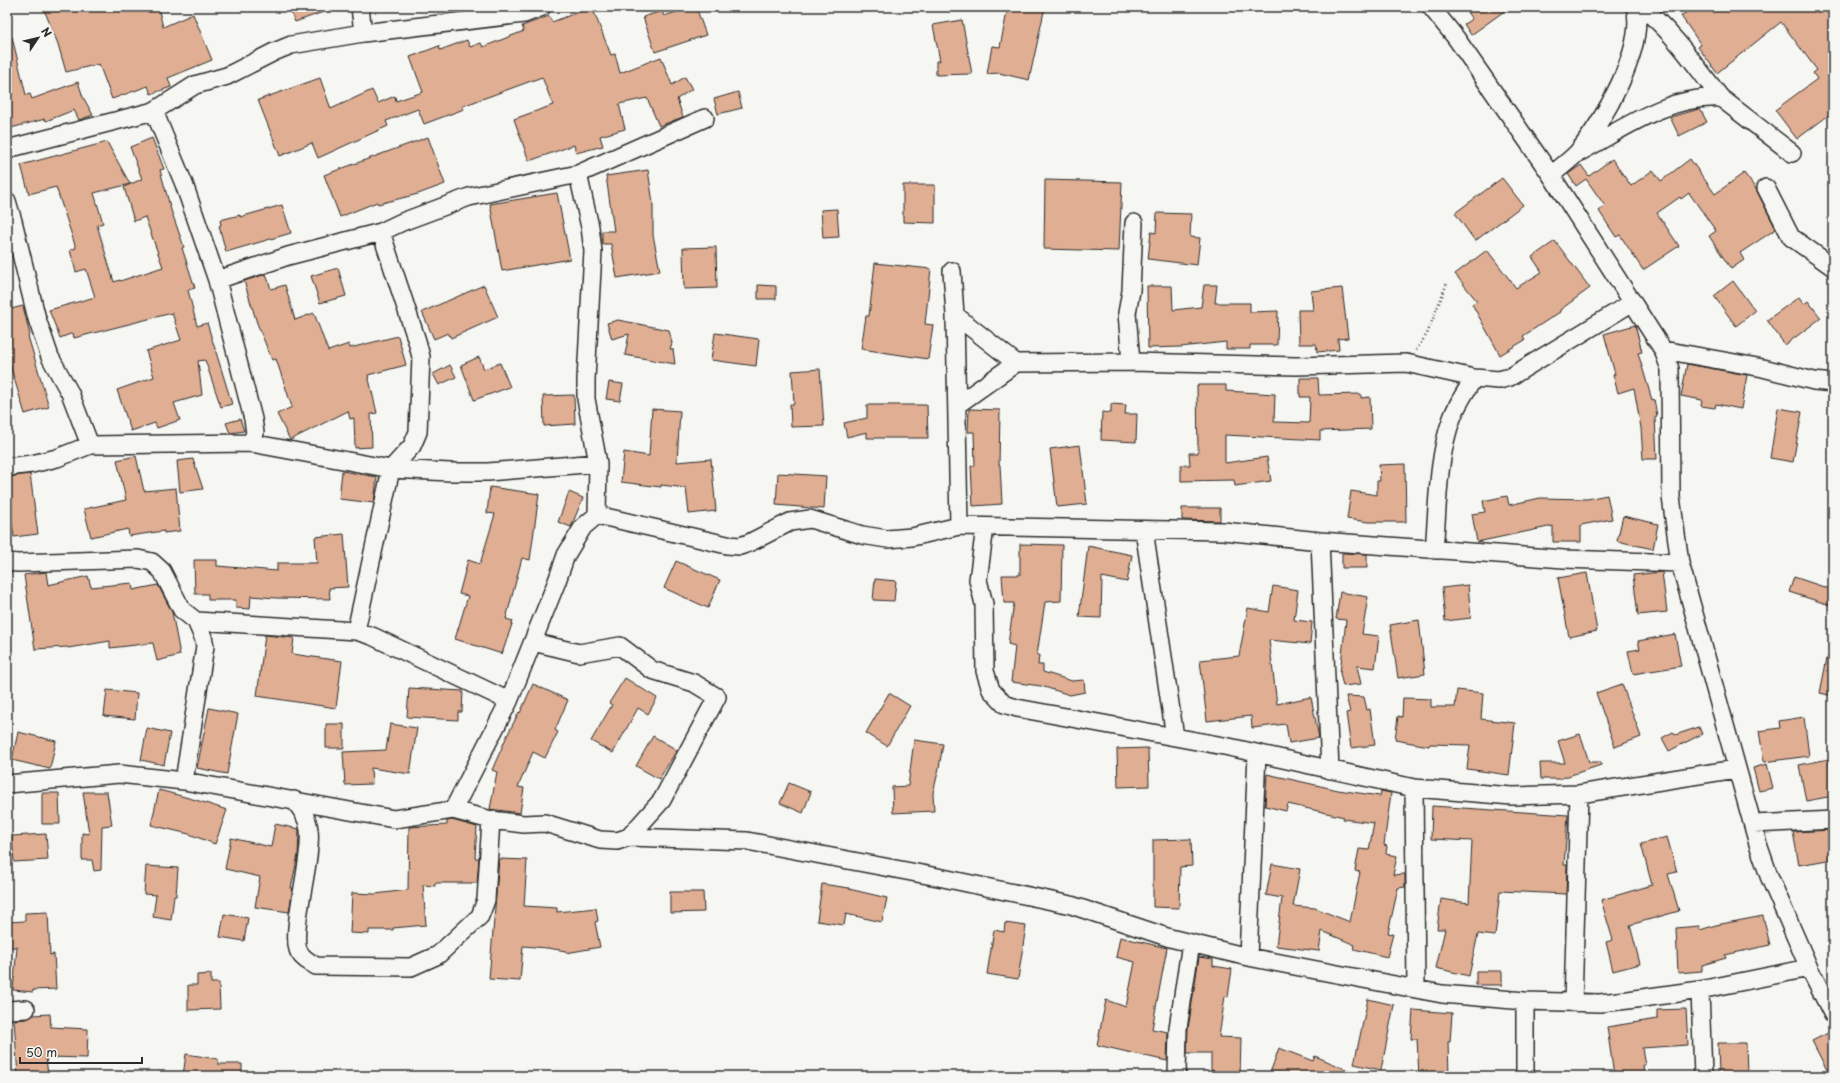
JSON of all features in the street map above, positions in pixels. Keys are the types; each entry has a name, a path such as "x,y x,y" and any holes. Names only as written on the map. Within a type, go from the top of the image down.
{"street":[{"path":"360,7 363,33"},
{"path":"7,151 11,148 154,111 196,84 227,76 285,47 363,33 524,14 542,7"},
{"path":"1431,7 1456,38 1551,176 1663,350 1670,369 1671,497 1680,563 1736,769 1769,876 1809,968 1828,991 1833,1014"},
{"path":"1551,176 1576,154 1603,116 1617,91 1637,35 1638,15 1635,7"},
{"path":"1641,7 1658,20 1670,33 1721,98 1792,153"},
{"path":"1576,154 1666,106 1707,98 1721,98"},
{"path":"154,111 184,184 217,280 253,419 255,433 251,443"},
{"path":"217,280 288,256 381,232 402,222 469,197 578,174 705,118"},
{"path":"578,174 590,227 593,252 586,399 598,463 597,515"},
{"path":"1766,188 1791,236 1831,263"},
{"path":"7,201 37,319 50,357 70,393 90,445"},
{"path":"1131,362 1127,313 1131,291 1134,223"},
{"path":"356,631 391,469 412,446 418,432 420,357 417,341 381,232"},
{"path":"952,270 955,315 959,526"},
{"path":"957,405 1016,363 1131,362 1296,366 1406,363 1474,378 1499,380 1510,377 1633,302"},
{"path":"955,315 1016,363"},
{"path":"1663,350 1737,363 1814,381 1833,383"},
{"path":"1434,550 1443,453 1447,433 1452,418 1474,378"},
{"path":"7,467 32,464 56,458 90,445 251,443 391,469 488,472 598,463"},
{"path":"597,515 727,545 740,546 790,522 800,519 810,519 862,535 887,539 912,537 959,526 1223,531 1320,541 1434,550 1564,559 1680,563"},
{"path":"453,810 509,701 566,555 582,527 597,515"},
{"path":"984,527 978,580 984,604 985,671 991,690 1004,704 1017,708 1175,737 1414,788 1512,796 1580,794 1736,769"},
{"path":"1144,530 1175,737"},
{"path":"1320,541 1330,770"},
{"path":"7,562 18,563 138,559 152,562 162,571 182,610 196,621 205,646 184,781"},
{"path":"196,621 356,631 372,636 509,701"},
{"path":"533,642 579,653 620,646 652,670 694,682 717,697 662,800 629,837"},
{"path":"1248,957 1257,754"},
{"path":"7,784 119,774 184,781 394,818 453,810 491,820 524,824 545,823 600,840 617,841 629,837 747,841 1071,904 1170,938 1248,957 1442,994 1525,1001 1573,1003 1628,1000 1700,990 1809,968"},
{"path":"1414,788 1416,988"},
{"path":"1573,1003 1580,794"},
{"path":"294,800 306,816 310,830 308,861 296,937 299,951 305,960 316,966 411,967 426,962 438,955 480,916 484,908 486,900 491,820"},
{"path":"1752,824 1833,820"},
{"path":"1177,1076 1178,1028 1191,943"},
{"path":"1700,990 1703,1076"},
{"path":"1525,1001 1525,1076"},
{"path":"7,1010 26,1009"}],"path":[{"path":"1406,363 1427,334 1447,283"}],"building":[{"path":"43,7 158,7 163,27 193,14 212,60 168,78 171,87 151,94 148,86 112,99 99,64 66,72 58,44"},
{"path":"289,7 331,7 332,9 295,22"},
{"path":"592,7 611,55 615,54 620,73 661,57 672,85 685,77 692,89 677,99 683,117 659,126 647,98 619,104 625,129 600,136 603,146 576,153 574,145 529,161 514,119 553,105 542,77 463,106 464,109 424,124 418,109 386,121 388,126 318,158 312,143 280,156 258,100 320,78 331,109 372,90 378,103 395,96 396,101 423,92 410,57 439,46 440,50 467,40 470,47 481,43 483,47 524,31 522,26 549,16 552,22"},
{"path":"691,7 696,7 706,35 655,52 643,17 662,11 664,16"},
{"path":"1008,7 1045,7 1029,80 999,73 987,74 992,46 1000,47"},
{"path":"1463,7 1510,7 1471,35 1464,24 1472,19"},
{"path":"1694,7 1833,7 1833,112 1797,139 1775,110 1817,79 1813,73 1817,70 1781,22 1717,73 1698,47 1701,45 1681,16"},
{"path":"962,20 972,74 936,75 936,61 940,61 933,25"},
{"path":"12,37 26,95 30,94 32,99 78,82 83,97 93,115 79,120 74,110 46,121 45,119 7,129 7,38"},
{"path":"738,92 742,108 718,114 714,99"},
{"path":"1700,109 1707,122 1679,136 1670,117"},
{"path":"428,137 445,184 418,194 378,204 377,202 340,217 324,175"},
{"path":"152,138 164,169 160,170 195,288 188,290 197,326 207,323 232,404 221,407 205,360 198,361 202,395 174,403 180,420 157,428 155,423 131,431 117,390 154,377 146,351 181,340 172,313 74,338 73,333 60,338 49,310 95,297 86,269 76,272 70,250 76,248 56,187 29,194 21,165 107,142 130,184 94,193 103,223 97,225 114,282 120,281 163,267 145,217 134,221 124,187 142,179 130,147"},
{"path":"1612,159 1631,186 1653,170 1661,181 1690,159 1715,194 1744,173 1756,189 1776,229 1740,253 1744,260 1731,269 1709,236 1716,231 1689,193 1681,199 1680,197 1657,213 1679,246 1643,270 1620,235 1616,237 1599,211 1605,206 1586,179 1576,186 1568,174 1581,165 1589,176"},
{"path":"648,170 653,203 653,235 660,271 617,278 611,244 602,244 602,231 614,231 606,176"},
{"path":"1502,178 1523,205 1475,241 1455,213"},
{"path":"1045,180 1122,182 1119,251 1044,249"},
{"path":"903,185 935,185 935,223 903,222"},
{"path":"557,193 570,259 502,271 490,204"},
{"path":"282,205 291,233 226,252 219,226 221,225 220,220 240,215 240,217"},
{"path":"837,209 839,237 823,238 821,210"},
{"path":"1157,213 1191,214 1190,237 1200,238 1197,265 1148,259 1151,232 1156,233"},
{"path":"1555,241 1590,288 1560,310 1560,312 1523,336 1525,340 1500,355 1472,304 1477,301 1455,274 1487,250 1516,288 1542,272 1532,257"},
{"path":"716,247 717,288 684,289 683,248"},
{"path":"875,263 931,269 925,324 933,325 928,359 861,349 866,316 869,316"},
{"path":"338,268 346,296 320,303 311,276"},
{"path":"266,274 271,289 285,285 295,320 314,313 328,351 349,344 350,348 398,336 406,365 368,375 377,413 371,414 372,447 355,448 354,418 350,419 348,411 290,440 277,414 292,407 276,359 272,360 257,323 244,281"},
{"path":"1733,281 1755,311 1736,326 1714,296"},
{"path":"484,285 498,317 451,338 448,333 434,339 422,312"},
{"path":"758,285 776,286 776,299 758,299"},
{"path":"1204,285 1217,285 1215,303 1250,303 1250,312 1278,311 1277,345 1250,345 1250,349 1226,349 1226,342 1180,347 1148,348 1147,286 1172,286 1173,310 1201,307"},
{"path":"1342,288 1348,338 1338,339 1339,350 1317,352 1316,344 1299,344 1298,310 1313,310 1311,291"},
{"path":"1799,297 1804,304 1808,301 1821,318 1785,345 1767,320"},
{"path":"23,306 30,335 28,336 49,407 25,414 7,355 7,310"},
{"path":"618,320 669,330 672,343 670,349 673,349 675,364 625,355 629,334 612,339 607,323"},
{"path":"1635,325 1642,352 1638,353 1652,400 1654,399 1657,416 1655,417 1657,459 1643,459 1641,428 1634,388 1618,393 1613,375 1615,374 1604,334"},
{"path":"715,333 759,339 756,366 711,360"},
{"path":"479,357 484,369 500,363 510,387 474,400 461,365"},
{"path":"1687,364 1747,375 1741,409 1716,404 1715,408 1701,406 1702,400 1681,396"},
{"path":"450,365 456,377 439,385 433,374"},
{"path":"820,369 824,426 791,427 790,404 794,404 792,371"},
{"path":"1300,378 1318,378 1319,395 1361,394 1361,398 1370,397 1371,429 1320,431 1320,440 1225,435 1225,463 1267,457 1271,481 1235,486 1234,480 1181,481 1181,465 1190,465 1189,453 1198,453 1197,385 1226,385 1226,391 1275,394 1274,422 1309,423 1310,397 1300,397"},
{"path":"609,382 623,384 620,401 606,399"},
{"path":"574,395 575,424 544,426 543,396"},
{"path":"1111,404 1126,405 1125,414 1137,414 1136,442 1101,440 1102,412 1111,413"},
{"path":"867,405 927,405 928,438 867,438 867,432 847,437 844,423 867,418"},
{"path":"1778,408 1802,412 1793,462 1770,458"},
{"path":"652,409 680,411 677,462 711,459 716,511 689,514 686,488 661,485 661,487 621,482 624,452 649,456"},
{"path":"969,409 1000,410 999,465 1002,504 973,506 971,466 975,466 974,432 968,432"},
{"path":"240,419 244,431 230,433 226,423"},
{"path":"1080,445 1087,504 1057,507 1050,449"},
{"path":"136,456 144,491 176,488 180,531 164,533 164,531 129,536 128,529 91,537 84,509 126,500 117,460"},
{"path":"193,459 203,489 180,492 177,461"},
{"path":"1405,464 1406,522 1368,522 1347,519 1351,491 1377,495 1377,481 1380,481 1379,465"},
{"path":"342,471 377,477 374,503 339,499"},
{"path":"778,473 826,476 824,509 776,505"},
{"path":"30,474 38,534 14,537 7,489 7,477"},
{"path":"490,487 539,494 530,560 522,558 506,619 513,621 502,654 455,639 468,596 459,594 468,560 480,564 495,514 487,513"},
{"path":"569,492 583,498 571,527 558,522"},
{"path":"1607,495 1612,519 1581,525 1581,542 1553,542 1553,526 1477,542 1472,514 1485,512 1483,501 1507,496 1509,505 1540,498 1587,499"},
{"path":"1182,508 1220,508 1220,521 1182,520"},
{"path":"1623,516 1658,524 1653,549 1617,541"},
{"path":"344,534 348,587 329,588 330,599 251,596 250,609 236,608 236,600 208,600 208,594 195,594 194,560 217,560 217,566 277,571 277,563 317,563 315,537"},
{"path":"1020,544 1062,545 1061,601 1045,602 1037,655 1039,655 1038,665 1043,665 1043,672 1072,681 1084,680 1085,692 1070,695 1041,686 1011,682 1015,646 1008,644 1014,603 1004,603 1002,575 1020,575"},
{"path":"1088,546 1132,555 1127,582 1102,577 1101,618 1079,617"},
{"path":"1342,553 1367,554 1367,568 1342,568"},
{"path":"676,561 720,580 708,608 664,588"},
{"path":"46,572 48,585 88,576 91,587 132,583 133,590 158,585 172,612 180,655 157,661 153,643 110,648 110,641 68,648 35,649 24,575"},
{"path":"1662,572 1667,612 1638,615 1633,575"},
{"path":"1587,573 1597,631 1569,637 1558,578"},
{"path":"1794,577 1833,590 1833,606 1789,592"},
{"path":"875,579 896,581 894,601 873,600"},
{"path":"1468,585 1471,618 1445,621 1442,588"},
{"path":"1273,586 1298,590 1294,620 1312,622 1310,644 1269,640 1277,704 1311,697 1319,738 1289,743 1286,724 1252,728 1251,716 1207,721 1200,660 1239,656 1248,608 1269,612"},
{"path":"1340,592 1368,597 1362,634 1379,636 1375,668 1357,666 1361,684 1343,686 1340,673 1346,620 1336,619"},
{"path":"1419,620 1425,674 1398,678 1390,625"},
{"path":"1675,634 1681,666 1633,674 1628,651 1640,649 1638,641"},
{"path":"265,635 294,638 292,654 342,661 336,708 257,696"},
{"path":"1827,658 1833,659 1833,696 1820,693"},
{"path":"625,678 657,698 648,714 638,708 613,753 591,741 612,705 609,703"},
{"path":"533,684 568,700 555,730 558,732 545,758 533,752 518,787 524,788 520,813 490,809 497,772 492,770"},
{"path":"1622,684 1641,737 1615,747 1596,693"},
{"path":"409,688 463,691 462,712 458,712 458,720 407,717"},
{"path":"107,690 137,693 135,719 104,716"},
{"path":"1457,690 1483,693 1481,719 1515,723 1509,775 1467,769 1470,745 1430,744 1429,746 1395,740 1398,716 1402,717 1403,698 1431,699 1431,707 1455,707"},
{"path":"889,693 910,706 887,746 866,733"},
{"path":"1346,696 1364,697 1367,710 1370,709 1375,745 1351,748 1346,713 1350,712"},
{"path":"209,708 238,714 227,774 197,768"},
{"path":"1804,717 1809,756 1764,762 1759,731 1780,728 1779,721"},
{"path":"326,724 344,724 344,748 326,748"},
{"path":"390,724 417,728 410,774 371,768 372,784 345,785 343,752 386,750"},
{"path":"1699,727 1702,734 1669,751 1662,738 1673,732 1675,735"},
{"path":"147,728 170,733 164,765 141,760"},
{"path":"18,732 56,741 50,769 12,760"},
{"path":"1580,734 1589,762 1601,762 1601,765 1559,779 1541,779 1540,763 1565,763 1558,741"},
{"path":"653,736 677,750 659,779 636,766"},
{"path":"914,740 943,744 933,793 934,811 893,813 892,787 908,786"},
{"path":"1148,748 1149,786 1118,787 1117,749"},
{"path":"1829,759 1833,781 1833,796 1806,801 1799,765"},
{"path":"1767,764 1773,788 1759,791 1753,768"},
{"path":"1267,774 1338,790 1380,796 1381,791 1391,793 1384,845 1387,846 1386,854 1397,856 1393,875 1405,874 1405,887 1398,888 1388,933 1393,934 1387,957 1354,949 1355,945 1322,931 1319,951 1276,946 1282,898 1266,895 1272,864 1300,869 1293,906 1315,908 1350,922 1360,872 1355,871 1359,849 1369,850 1374,823 1343,819 1344,817 1288,804 1286,811 1265,806"},
{"path":"789,783 811,792 803,813 780,803"},
{"path":"159,790 227,810 215,844 189,834 151,825"},
{"path":"83,792 107,792 112,825 102,826 101,870 94,871 92,860 82,860 82,833 89,834"},
{"path":"42,793 59,793 60,824 42,824"},
{"path":"1432,806 1568,815 1564,865 1567,865 1566,894 1500,891 1495,936 1478,934 1469,976 1436,968 1445,929 1437,929 1441,899 1469,903 1472,841 1431,839"},
{"path":"452,820 477,827 475,858 479,858 477,883 435,883 435,886 423,885 426,925 393,928 393,930 369,930 369,934 350,933 352,893 375,894 408,890 409,827 447,825 447,821"},
{"path":"275,824 299,829 298,855 291,888 293,888 289,912 255,907 260,877 225,869 231,838 271,847"},
{"path":"1833,830 1833,859 1799,865 1793,832"},
{"path":"46,834 48,860 14,862 12,836"},
{"path":"1667,837 1677,872 1668,874 1679,911 1630,925 1640,964 1613,971 1606,942 1613,940 1601,900 1652,885 1641,844"},
{"path":"1191,839 1192,866 1180,867 1179,908 1153,907 1153,840"},
{"path":"499,859 527,860 524,906 557,908 557,912 596,908 598,921 595,922 600,947 566,953 566,951 523,946 520,981 489,979"},
{"path":"146,866 178,868 176,896 174,896 171,920 153,917 156,895 144,894"},
{"path":"822,884 849,888 887,898 882,922 846,914 844,925 817,921"},
{"path":"670,892 703,892 704,912 670,913"},
{"path":"48,912 50,955 54,954 56,989 33,990 33,992 13,990 17,947 7,947 7,922 25,921 25,913"},
{"path":"224,914 248,918 244,941 220,937"},
{"path":"1763,916 1770,945 1725,955 1726,958 1702,965 1702,971 1678,973 1676,928 1699,926 1700,930 1716,925"},
{"path":"1005,923 1026,926 1018,979 987,974 994,930 1004,932"},
{"path":"1120,937 1167,948 1152,1029 1168,1032 1167,1061 1097,1045 1106,1000 1126,1007 1135,962 1116,957"},
{"path":"1199,957 1213,959 1213,966 1232,969 1228,997 1225,996 1219,1037 1241,1038 1240,1076 1214,1076 1214,1071 1211,1070 1211,1053 1187,1053 1188,1029"},
{"path":"1476,971 1502,971 1502,985 1476,985"},
{"path":"211,974 211,983 219,983 220,1009 188,1010 188,985 197,985 197,975"},
{"path":"1368,999 1394,1005 1381,1070 1354,1064"},
{"path":"1686,1009 1688,1045 1642,1048 1645,1065 1643,1065 1644,1076 1614,1076 1607,1027 1657,1019 1657,1010"},
{"path":"1413,1010 1452,1013 1450,1042 1448,1042 1449,1076 1419,1076 1417,1039 1411,1039"},
{"path":"50,1014 51,1027 88,1029 87,1058 46,1057 48,1076 18,1076 14,1020 27,1019 33,1015"},
{"path":"1828,1033 1833,1043 1833,1076 1830,1076 1812,1041"},
{"path":"1718,1043 1746,1043 1747,1075 1719,1076"},
{"path":"1279,1048 1313,1061 1315,1056 1362,1076 1269,1076"},
{"path":"186,1054 218,1059 218,1064 242,1064 242,1076 183,1076"}]}
